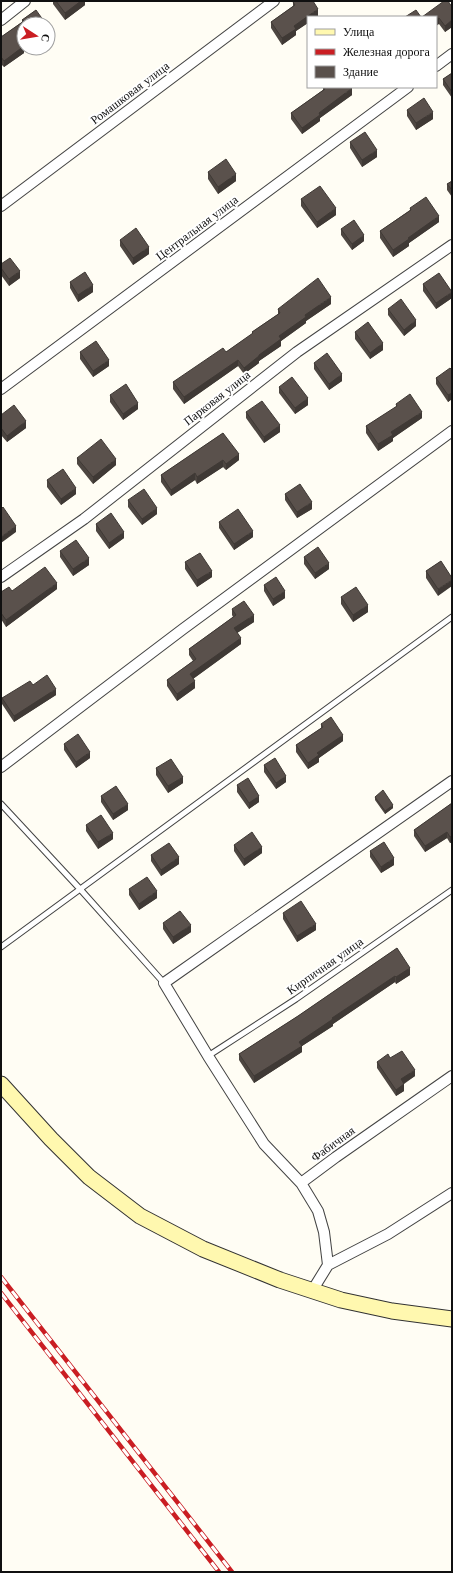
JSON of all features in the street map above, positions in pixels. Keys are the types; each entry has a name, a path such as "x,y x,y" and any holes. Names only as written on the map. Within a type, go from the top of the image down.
{"street":[{"path":"1,20 25,1"},
{"name":"Ромашковая улица","path":"1,206 274,1"},
{"path":"437,65 452,54"},
{"name":"Центральная улица","path":"1,389 407,88"},
{"name":"Парковая улица","path":"1,577 84,518 297,352 452,245"},
{"path":"1,767 183,629 452,431"},
{"path":"328,1265 324,1232 318,1211 301,1183 264,1144 164,983 452,781"},
{"name":"Фабичная","path":"301,1183 452,1076"},
{"path":"1,1084 51,1139 89,1177 140,1216 203,1249 280,1280 341,1300 392,1310 452,1319"},
{"path":"312,1291 328,1265 388,1234 452,1193"}],"lane":[{"path":"1,947 452,617"},
{"path":"1,804 164,983"},
{"name":"Кирпичная улица","path":"208,1056 296,999 452,890"}],"building":[{"path":"56,1 81,1 65,13"},
{"path":"313,1 318,9 294,26 296,29 282,38 271,22 295,5 293,2"},
{"path":"444,1 448,1 452,7 452,20 445,26 439,18 437,19 437,16 423,16"},
{"path":"36,10 40,16 28,16"},
{"path":"416,10 420,16 407,16"},
{"path":"16,27 16,52 4,61 1,57 1,37"},
{"path":"452,73 452,92 443,79"},
{"path":"352,88 302,128 291,113 325,89"},
{"path":"424,98 433,112 416,123 407,110"},
{"path":"365,132 377,150 362,160 350,142"},
{"path":"226,159 236,174 218,187 208,172"},
{"path":"452,181 452,190 447,184"},
{"path":"320,186 336,208 317,222 301,199"},
{"path":"426,197 439,216 393,250 380,231 411,210 410,208"},
{"path":"354,220 364,235 352,244 341,229"},
{"path":"136,228 149,247 133,258 120,240"},
{"path":"10,258 20,271 9,279 1,268 1,264"},
{"path":"85,272 93,285 78,295 70,282"},
{"path":"439,273 452,292 436,303 423,284"},
{"path":"318,278 331,297 305,315 306,317 279,336 281,339 244,368 238,360 184,397 173,382 223,348 226,352 253,333 252,332 280,313 278,309"},
{"path":"401,299 416,320 404,330 388,309"},
{"path":"368,322 383,343 370,353 355,332"},
{"path":"96,341 109,360 93,371 80,352"},
{"path":"327,353 342,374 329,384 314,363"},
{"path":"450,368 452,370 452,393 448,395 436,378"},
{"path":"292,377 308,398 295,408 279,387"},
{"path":"126,384 138,403 123,414 110,395"},
{"path":"410,394 422,412 391,432 393,435 378,444 366,426 397,406 396,404"},
{"path":"262,401 280,425 264,437 246,412"},
{"path":"14,405 26,421 7,436 1,428 1,415"},
{"path":"223,433 239,454 226,464 223,460 197,477 195,473 171,490 161,475"},
{"path":"101,439 116,459 93,477 77,458"},
{"path":"63,469 76,488 61,499 47,480"},
{"path":"300,484 312,502 297,512 285,494"},
{"path":"144,489 157,508 142,519 128,500"},
{"path":"3,507 16,526 1,537 1,509"},
{"path":"238,509 253,531 234,544 219,522"},
{"path":"111,513 124,532 109,543 96,524"},
{"path":"76,540 89,558 73,569 60,551"},
{"path":"318,547 329,563 315,573 304,557"},
{"path":"200,553 212,571 197,580 185,562"},
{"path":"441,561 452,580 438,589 426,571"},
{"path":"45,567 57,583 6,620 1,613 1,592 9,587 12,591"},
{"path":"276,577 285,591 273,599 264,585"},
{"path":"356,587 368,605 353,615 341,597"},
{"path":"244,601 254,615 234,628 241,638 190,674 195,681 177,694 167,680 196,659 189,649 236,615 232,609"},
{"path":"47,675 56,689 14,716 2,698 30,681 33,685"},
{"path":"331,717 343,735 317,753 319,755 308,763 296,745 323,727 321,724"},
{"path":"78,734 90,752 76,762 64,744"},
{"path":"275,758 286,776 276,783 264,765"},
{"path":"171,759 183,777 168,786 156,768"},
{"path":"248,778 259,796 249,803 237,785"},
{"path":"116,786 128,804 113,814 101,796"},
{"path":"383,790 393,805 385,811 375,797"},
{"path":"452,803 452,835 450,837 447,832 425,846 414,830"},
{"path":"101,815 113,833 98,842 86,825"},
{"path":"252,832 262,847 244,859 234,845"},
{"path":"384,842 394,858 381,867 370,851"},
{"path":"169,843 179,857 161,870 151,855"},
{"path":"147,877 157,891 139,904 129,889"},
{"path":"301,901 316,924 297,936 283,913"},
{"path":"180,911 191,925 173,937 163,923"},
{"path":"397,948 410,968 396,977 395,976 332,1018 333,1019 299,1042 302,1046 254,1076 239,1054 298,1016"},
{"path":"402,1051 415,1070 401,1079 404,1084 396,1090 377,1062 388,1054 390,1058"}],"railway":[{"path":"1,1277 232,1572"},
{"path":"1,1293 219,1572"}]}
